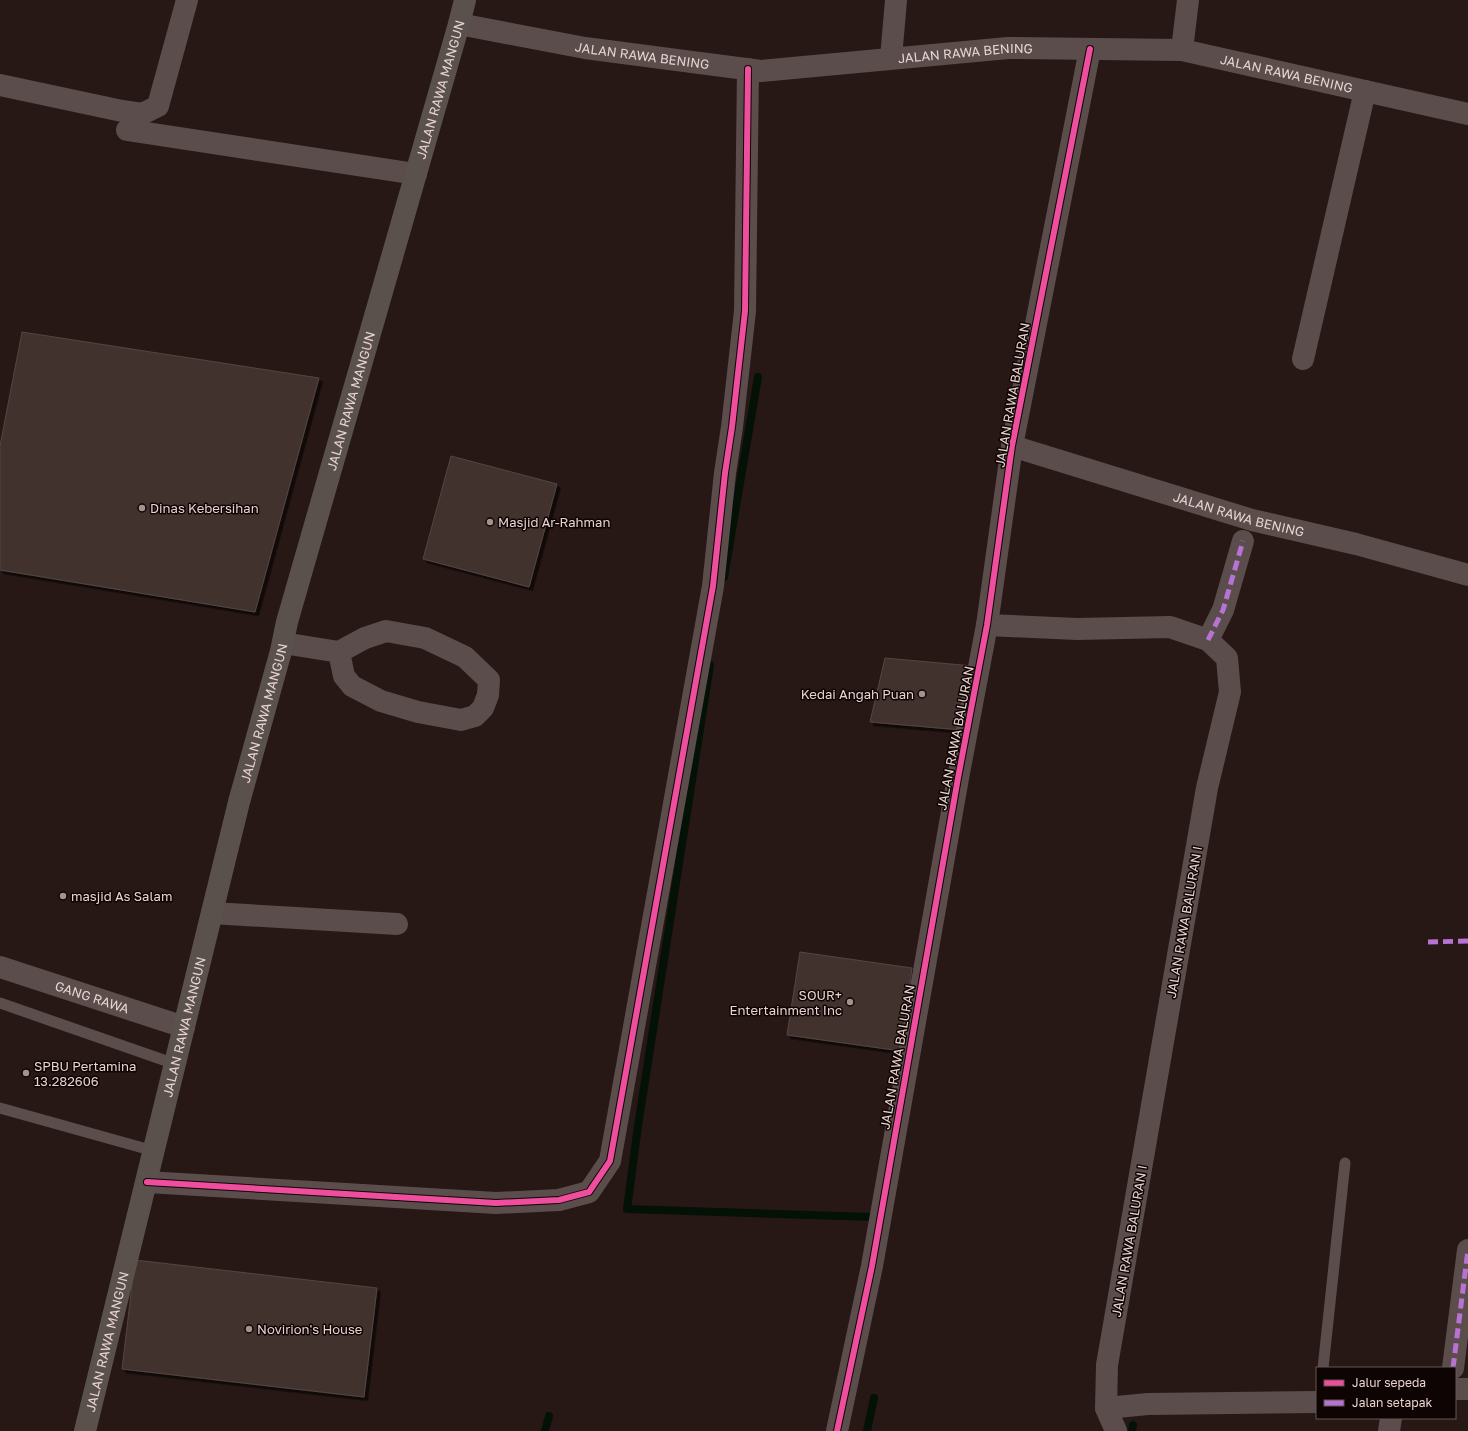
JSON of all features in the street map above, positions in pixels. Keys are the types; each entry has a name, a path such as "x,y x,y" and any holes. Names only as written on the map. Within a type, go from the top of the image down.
{"main road":[{"name":"JALAN RAWA MANGUN","path":"85,1431 239,802 283,643 287,622 465,0"}],"street":[{"path":"0,85 142,114 158,106 187,0"},
{"path":"891,58 896,0"},
{"path":"1182,50 1188,0"},
{"name":"JALAN RAWA BENING","path":"459,24 585,48 761,71 1008,48 1182,50 1468,114"},
{"name":"JALAN RAWA BALURAN","path":"838,1431 872,1266 956,786 987,625 1012,446 1090,49"},
{"path":"147,1182 496,1203 559,1200 589,1192 610,1161 713,586 745,311 748,69"},
{"path":"1302,359 1365,91"},
{"path":"127,130 416,174"},
{"name":"JALAN RAWA BENING","path":"1012,446 1252,520 1356,544 1468,575"},
{"path":"1208,640 1223,610 1243,541"},
{"name":"JALAN RAWA BALURAN I","path":"987,625 1077,629 1170,627 1208,640 1227,658 1230,692 1201,819 1107,1365 1106,1408 1116,1431"},
{"path":"283,643 339,652 365,638 386,631 425,638 465,657 489,680 488,695 483,708 475,716 461,720 418,712 381,701 352,686 344,676 339,652"},
{"path":"212,913 397,924"},
{"name":"GANG RAWA","path":"0,967 184,1027"},
{"path":"1453,1367 1468,1250"},
{"path":"1456,1389 1468,1389"},
{"path":"1106,1408 1148,1404 1316,1402"},
{"path":"1389,1431 1391,1419"}],"lane":[{"path":"0,1002 175,1064"},
{"path":"0,1108 154,1151"},
{"path":"1323,1367 1345,1163"}],"building":[{"name":"Dinas Kebersihan","path":"22,332 319,378 255,612 0,570 0,446"},
{"name":"Masjid Ar-Rahman","path":"451,456 557,484 529,587 423,559"},
{"name":"Kedai Angah Puan","path":"885,658 973,666 961,730 870,722"},
{"name":"SOUR+ Entertainment Inc","path":"800,952 912,968 901,1051 787,1035"},
{"name":"Novirion's House","path":"135,1260 377,1288 364,1397 122,1369"}],"waterway":[{"path":"724,577 758,377"},
{"path":"710,665 638,1126 627,1209 873,1217"},
{"path":"867,1431 874,1398"},
{"path":"545,1431 549,1416"},
{"path":"1132,1431 1133,1425"}],"marked path":[{"path":"1208,640 1223,610 1243,541"},
{"path":"1428,942 1468,941"},
{"path":"1453,1367 1468,1250"}],"cycle path":[{"path":"837,1431 872,1266 958,778 987,625 1012,446 1090,49"},
{"path":"147,1182 496,1203 559,1200 589,1192 610,1161 713,586 745,311 748,69"}],"place":[{"name":"Dinas Kebersihan","path":"142,508"},
{"name":"Masjid Ar-Rahman","path":"490,522"},
{"name":"Kedai Angah Puan","path":"922,694"},
{"name":"masjid As Salam","path":"63,896"},
{"name":"SOUR+ Entertainment Inc","path":"850,1002"},
{"name":"SPBU Pertamina 13.282606","path":"26,1073"},
{"name":"Novirion's House","path":"249,1329"}]}
